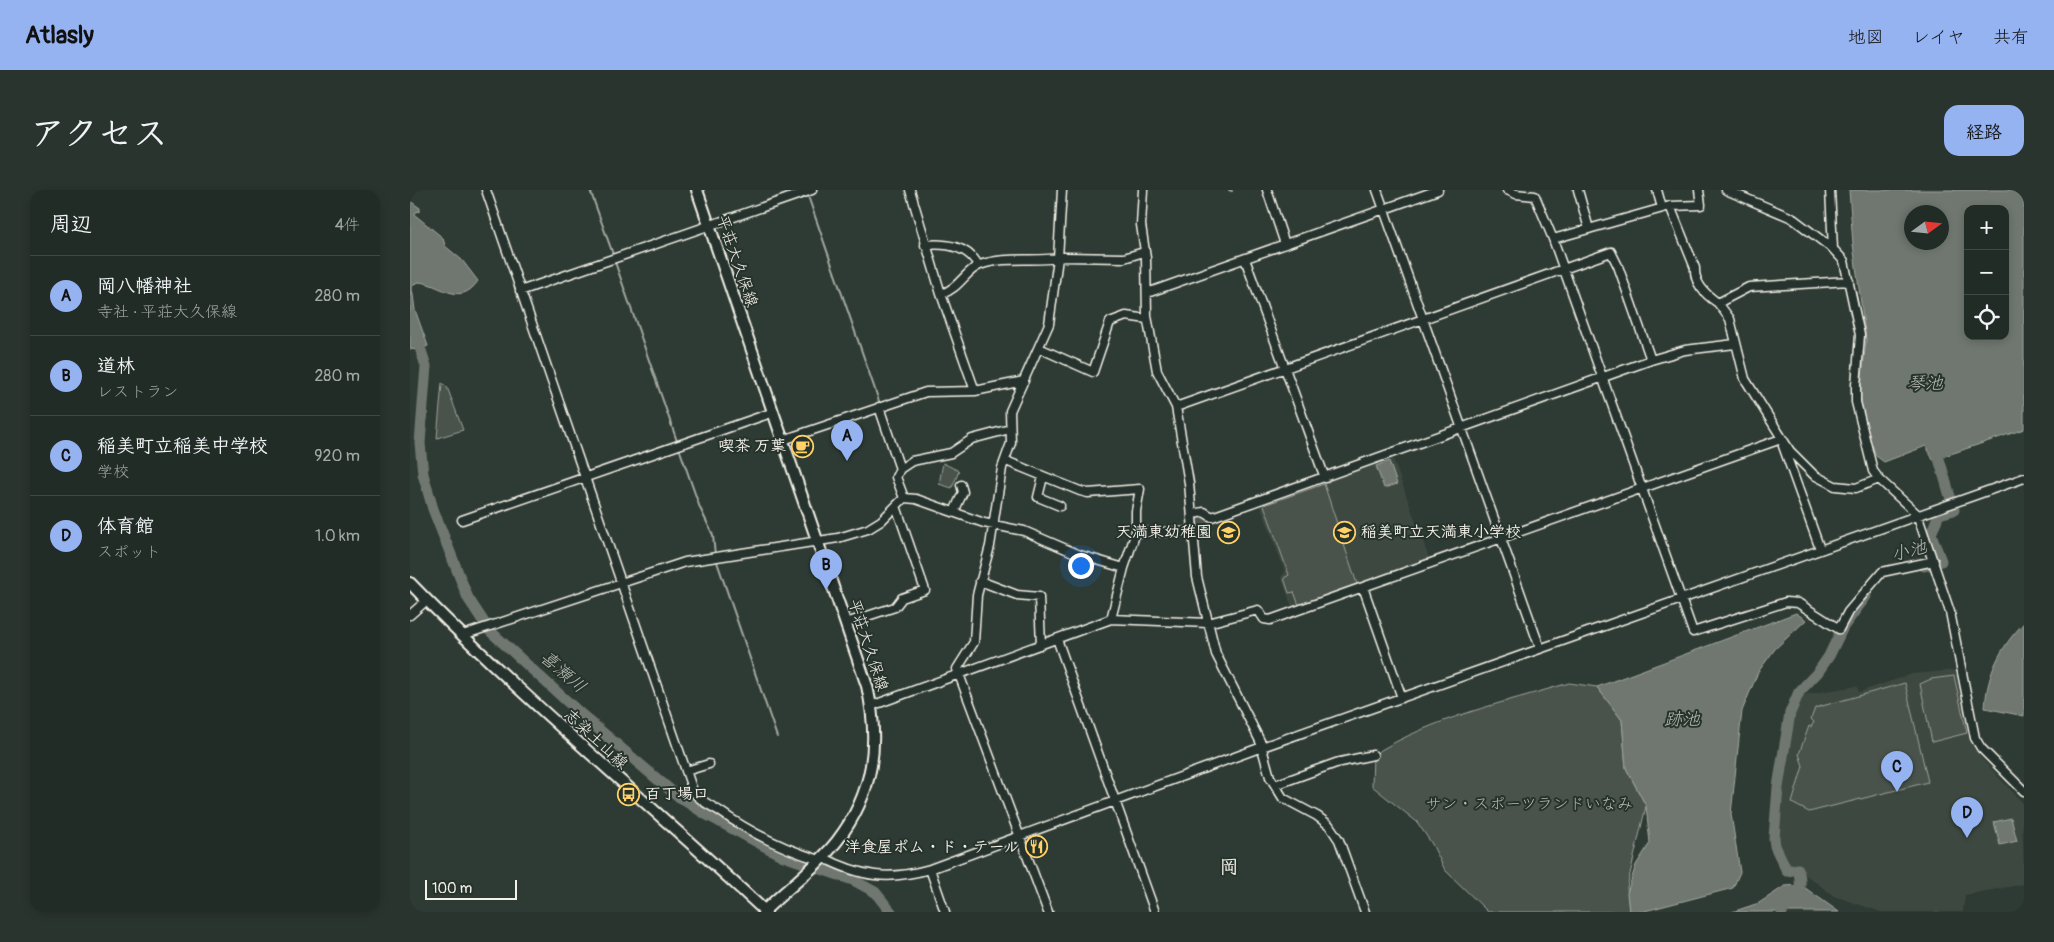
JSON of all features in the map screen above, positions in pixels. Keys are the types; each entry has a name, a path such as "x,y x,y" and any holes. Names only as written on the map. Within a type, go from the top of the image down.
{"main road":[{"name":"平荘大久保線","path":"697,190 846,623 871,706 875,741 871,770 863,797 842,834 820,859 764,912"},
{"name":"志染土山線","path":"410,583 463,635 764,912"}],"street":[{"path":"486,190 686,771 696,795 732,821 791,850 868,876 897,876 930,869 1262,747 1916,514 2024,478"},
{"path":"910,190 925,245 975,392"},
{"path":"1048,912 957,669 974,642 977,595 990,546 1002,468 1006,462 1011,442 1010,411 1049,324 1058,258 1062,190"},
{"path":"1143,190 1141,225 1148,293 1147,318 1157,371 1176,407 1192,514 1197,576 1216,654 1262,747 1270,777 1283,798 1317,816 1329,825 1339,840 1365,912"},
{"path":"1267,190 1285,244"},
{"path":"1377,190 1540,648"},
{"path":"1148,293 1438,190"},
{"path":"1507,190 1516,194 1536,193 1600,378 1693,632 1786,602 1798,604 1839,629 1848,612 1882,572 1934,561"},
{"path":"1578,190 1589,229"},
{"path":"1657,190 1705,294 1718,302 1730,319 1745,379 1781,439 1820,549"},
{"path":"1553,239 1666,207 1701,205 1699,190"},
{"path":"1726,190 1792,218 1833,249 1844,262 1860,335 1856,402 1874,471 1879,479 1916,514 1934,561 1950,612 1975,738 1985,752 2024,791"},
{"path":"1830,190 1833,249"},
{"path":"520,291 807,191"},
{"path":"925,245 947,244 966,251 978,265"},
{"path":"941,294 949,292 978,265 1004,260 1124,258 1144,252"},
{"path":"1176,407 1610,252 1618,266 1652,360"},
{"path":"1245,259 1325,478"},
{"path":"1718,302 1749,287 1849,281"},
{"path":"1039,348 1093,372 1110,322 1126,316 1147,318"},
{"path":"1192,514 1204,512 1212,517 1652,360 1685,350 1735,344"},
{"path":"783,440 926,392 975,392 1024,381"},
{"path":"879,407 900,469"},
{"path":"462,520 774,412"},
{"path":"904,498 896,477 900,469 912,461 951,453 977,437 1010,429"},
{"path":"1781,439 1814,475 1835,486 1856,488 1879,479"},
{"path":"871,706 1111,619 1208,623 1258,610 1264,619 1270,620 1781,439"},
{"path":"1006,462 1059,485 1088,493 1140,489 1136,511 1136,532 1124,568 1111,619"},
{"path":"1043,477 1038,497 1060,506"},
{"path":"954,512 963,492 961,484"},
{"path":"463,635 685,562 838,538 868,529 882,521 904,498 916,499 992,524 1024,531 1080,555 1124,568"},
{"path":"846,623 895,608 902,598 925,590 896,506"},
{"path":"1136,532 1193,532"},
{"path":"980,581 1017,595 1039,597 1041,645"},
{"path":"1362,587 1402,698"},
{"path":"410,615 426,600"},
{"path":"1057,639 1155,912"},
{"path":"1275,785 1336,763 1373,755"},
{"path":"686,771 709,764"},
{"path":"930,869 945,912"}],"shaded area":[{"name":"稲美町立天満東小学校","path":"1392,456 1430,561 1293,610 1281,577 1285,572 1260,504"},
{"path":"1957,670 1969,740 1981,758 2022,802 2024,884 1965,895 1963,912 1881,912 1834,896 1802,872 1802,866 1789,866 1777,839 1781,783 1792,723 1803,695 1857,686 1859,692 1912,674"}],"green space":[{"path":"442,383 447,387 463,430 437,438"},
{"path":"943,463 959,471 952,488 939,484"},
{"path":"1324,484 1357,584 1299,605 1294,592 1289,593 1284,578 1289,575 1264,505"},
{"path":"1200,515 1211,520 1211,537 1197,539 1194,517"},
{"path":"1954,676 1967,733 1932,742 1920,684 1931,679"},
{"name":"サン・スポーツランドいなみ","path":"1569,683 1597,687 1622,720 1626,768 1646,806 1627,887 1629,912 1488,912 1445,870 1432,844 1417,822 1372,786 1373,755 1395,742 1443,721"},
{"path":"1905,683 1928,782 1809,812 1792,803 1803,766 1799,754 1809,726 1811,727 1814,722 1811,719 1815,708"}],"water":[{"name":"琴池","path":"1849,190 2024,190 2024,429 1933,460 1926,446 1884,462 1876,456 1866,427 1860,396 1866,340 1853,244"},
{"path":"410,201 420,208 420,211 416,212 415,215 443,238 445,246 462,260 478,281 471,289 464,293 456,294 425,283 417,282 412,287 415,310 428,346 417,350 410,349"},
{"path":"1389,461 1397,484 1384,488 1376,466"},
{"name":"跡池","path":"1796,613 1806,620 1775,649 1758,672 1742,711 1731,814 1740,872 1733,888 1641,912 1629,912 1627,893 1636,865 1650,843 1646,806 1626,768 1622,720 1597,687"},
{"path":"2024,623 2024,716 1985,708 1986,696 1996,662 2008,642"},
{"path":"2011,818 2017,841 2000,845 1994,822"},
{"path":"1801,885 1839,912 1732,912 1759,903 1785,886"}],"waterway":[{"path":"590,190 614,257"},
{"path":"808,196 880,404"},
{"path":"615,262 678,444"},
{"name":"喜瀬川","path":"410,317 426,366 420,443 423,474 433,509 468,598 489,630 582,715 676,795 709,816 781,855 853,880 875,892 891,912"},
{"name":"小池","path":"1924,566 1941,561 1931,534 1939,514 1954,510 1935,445"},
{"path":"679,448 700,508 713,535 715,555"},
{"path":"716,559 777,737"},
{"name":"小池","path":"1782,912 1798,894 1800,884 1798,869 1787,871 1775,846 1774,838 1778,787 1790,713 1799,692 1818,672 1829,656 1843,627 1866,596"}],"place":[{"name":"喫茶 万葉","path":"802,446"},
{"name":"岡八幡神社","path":"847,461"},
{"name":"天満東幼稚園","path":"1228,532"},
{"name":"稲美町立天満東小学校","path":"1345,532"},
{"name":"道林","path":"826,590"},
{"name":"稲美町立稲美中学校","path":"1897,792"},
{"name":"百丁場口","path":"629,794"},
{"name":"体育館","path":"1967,838"},
{"name":"洋食屋ポム・ド・テール","path":"1036,847"}],"district":[{"name":"岡","path":"1229,867"}]}
